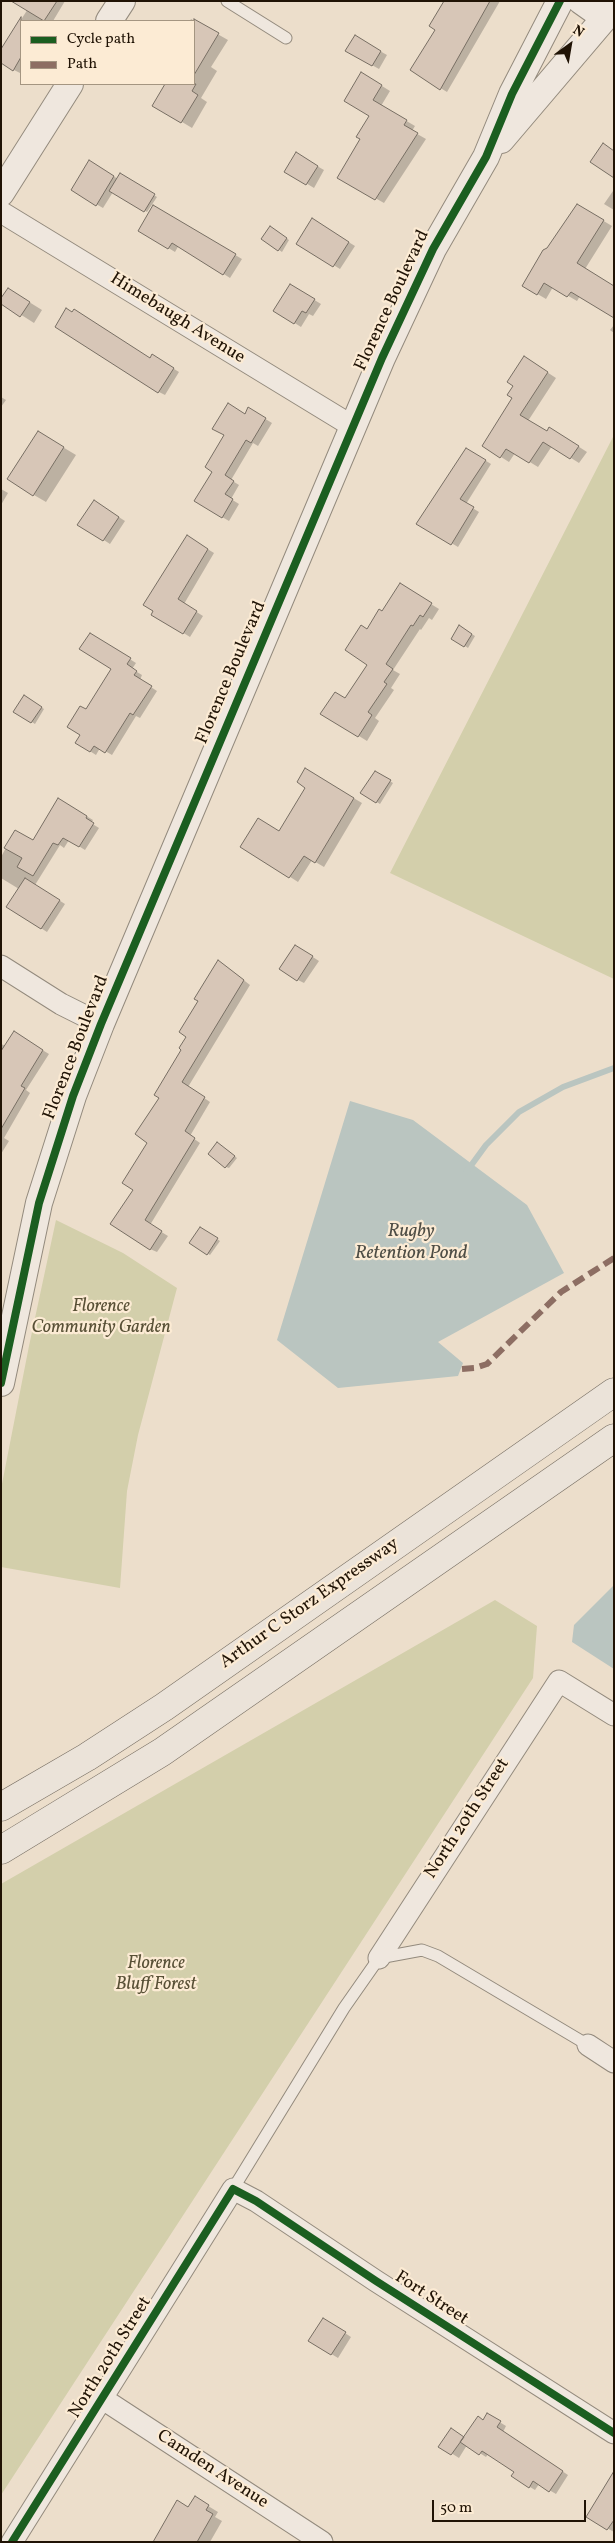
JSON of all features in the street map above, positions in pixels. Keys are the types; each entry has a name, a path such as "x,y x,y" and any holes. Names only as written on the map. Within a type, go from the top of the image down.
{"highway":[{"name":"Arthur C Storz Expressway","path":"1,1807 87,1757 164,1707 614,1392"},
{"name":"Arthur C Storz Expressway","path":"1,1850 162,1752 614,1438"}],"street":[{"path":"110,20 122,1"},
{"name":"Florence Boulevard","path":"1,1383 44,1187 73,1096 101,1024 352,426 427,261 486,157 515,89 560,1"},
{"path":"581,1 609,12"},
{"name":"Florence Boulevard","path":"486,157 609,12"},
{"path":"1,193 69,85"},
{"name":"Himebaugh Avenue","path":"1,212 352,426"},
{"path":"1,966 61,1004 101,1024"},
{"name":"North 20th Street","path":"379,1958 559,1681 614,1715"},
{"path":"588,2045 614,2062"},
{"name":"North 20th Street","path":"12,2542 233,2189"},
{"name":"Fort Street","path":"233,2189 256,2201 376,2281 614,2433"},
{"name":"Camden Avenue","path":"103,2399 322,2542"}],"lane":[{"path":"227,1 286,38"},
{"path":"233,2189 344,2008 379,1958 422,1950 438,1956 588,2045"}],"green space":[{"path":"614,435 614,979 390,873"},
{"name":"Florence Community Garden","path":"56,1220 123,1253 177,1288 138,1435 127,1491 120,1588 1,1567 1,1489"},
{"name":"Florence Bluff Forest","path":"495,1600 537,1626 533,1678 1,2495 1,1884"}],"water":[{"name":"Rugby Retention Pond","path":"350,1101 413,1120 527,1205 564,1273 438,1342 463,1363 458,1376 338,1388 277,1340"},
{"path":"614,1585 614,1669 572,1642 574,1625"}],"building":[{"path":"11,1 57,1 45,20"},
{"path":"444,1 490,1 440,90 410,70 435,30 429,26"},
{"path":"21,17 20,59 13,71 1,63 1,49"},
{"path":"194,19 219,33 195,73 195,20"},
{"path":"355,35 381,51 372,66 345,51"},
{"path":"361,72 382,85 373,100 407,120 404,125 418,133 375,200 337,178 360,139 356,137 369,116 344,101"},
{"path":"196,84 192,91 198,95 181,123 152,106 164,85"},
{"path":"603,143 614,151 614,178 590,162"},
{"path":"296,152 318,166 306,185 284,172"},
{"path":"89,160 114,176 96,206 71,190"},
{"path":"120,173 155,194 144,212 109,191"},
{"path":"577,204 604,220 577,263 614,286 614,318 571,292 567,297 544,283 537,295 522,286 543,250 547,248"},
{"path":"153,205 236,254 223,275 172,243 168,249 138,231"},
{"path":"312,218 349,242 333,267 296,244"},
{"path":"270,226 287,238 278,251 261,239"},
{"path":"290,284 315,299 306,313 302,311 294,324 273,311"},
{"path":"8,288 30,302 20,317 1,304 1,298"},
{"path":"66,308 72,312 74,309 150,358 152,354 174,368 158,393 55,327"},
{"path":"524,356 548,372 520,415 547,431 549,427 579,446 570,459 543,442 529,463 506,449 500,458 482,446 512,398 507,395 513,386 507,382"},
{"path":"228,403 245,414 248,407 266,418 251,443 246,440 225,475 234,481 225,494 233,499 222,518 194,501 212,472 205,467 224,435 212,429"},
{"path":"38,431 64,447 33,496 7,479"},
{"path":"466,448 486,460 460,499 474,507 451,545 416,524"},
{"path":"94,500 119,517 103,541 77,525"},
{"path":"187,535 208,549 178,599 197,611 183,634 151,615 153,611 143,605"},
{"path":"400,583 432,603 423,617 420,615 413,626 411,625 386,664 393,669 384,682 387,684 368,712 372,715 358,737 320,714 335,692 345,698 367,665 345,650 361,625 367,629 379,609 382,611"},
{"path":"459,625 472,634 464,647 451,639"},
{"path":"90,633 131,658 127,664 137,671 134,675 152,686 133,715 130,713 105,753 94,746 90,752 75,743 80,735 67,727 80,706 86,709 111,669 79,649"},
{"path":"24,695 42,707 31,723 13,712"},
{"path":"305,768 354,798 315,863 304,856 289,878 240,847 258,818 279,831 305,788 297,782"},
{"path":"375,771 391,780 376,803 360,793"},
{"path":"58,798 87,816 86,818 94,823 79,847 63,838 58,845 53,843 33,876 17,867 22,858 4,848 15,830 33,840"},
{"path":"25,878 60,900 41,929 6,907"},
{"path":"295,945 313,956 297,981 279,969"},
{"path":"218,960 244,980 182,1082 205,1097 185,1131 195,1138 145,1220 162,1231 150,1250 110,1224 133,1190 122,1183 147,1143 135,1134 159,1098 154,1095 181,1050 179,1048 186,1037 179,1032 198,1001 194,999"},
{"path":"14,1031 43,1050 21,1086 25,1088 1,1129 1,1051"},
{"path":"217,1142 235,1156 225,1168 208,1154"},
{"path":"200,1227 218,1238 207,1255 189,1243"},
{"path":"323,2318 346,2332 331,2355 308,2341"},
{"path":"487,2413 501,2421 497,2427 563,2471 549,2492 533,2481 529,2488 511,2476 514,2472 482,2451 479,2455 460,2442 478,2416 483,2420"},
{"path":"451,2428 464,2437 451,2455 438,2447"},
{"path":"614,2471 614,2520 607,2530 586,2517"},
{"path":"195,2496 209,2505 206,2510 213,2514 197,2542 153,2542 177,2500 188,2507"}],"waterway":[{"path":"467,1171 486,1145 519,1112 563,1087 614,1068"}],"marked path":[{"path":"462,1369 475,1368 487,1364 561,1292 614,1258"}],"cycle path":[{"path":"1,1383 39,1203 73,1096 101,1024 382,358 433,249 486,157 512,94 560,1"},
{"path":"12,2542 233,2189 256,2201 376,2281 614,2433"}]}
